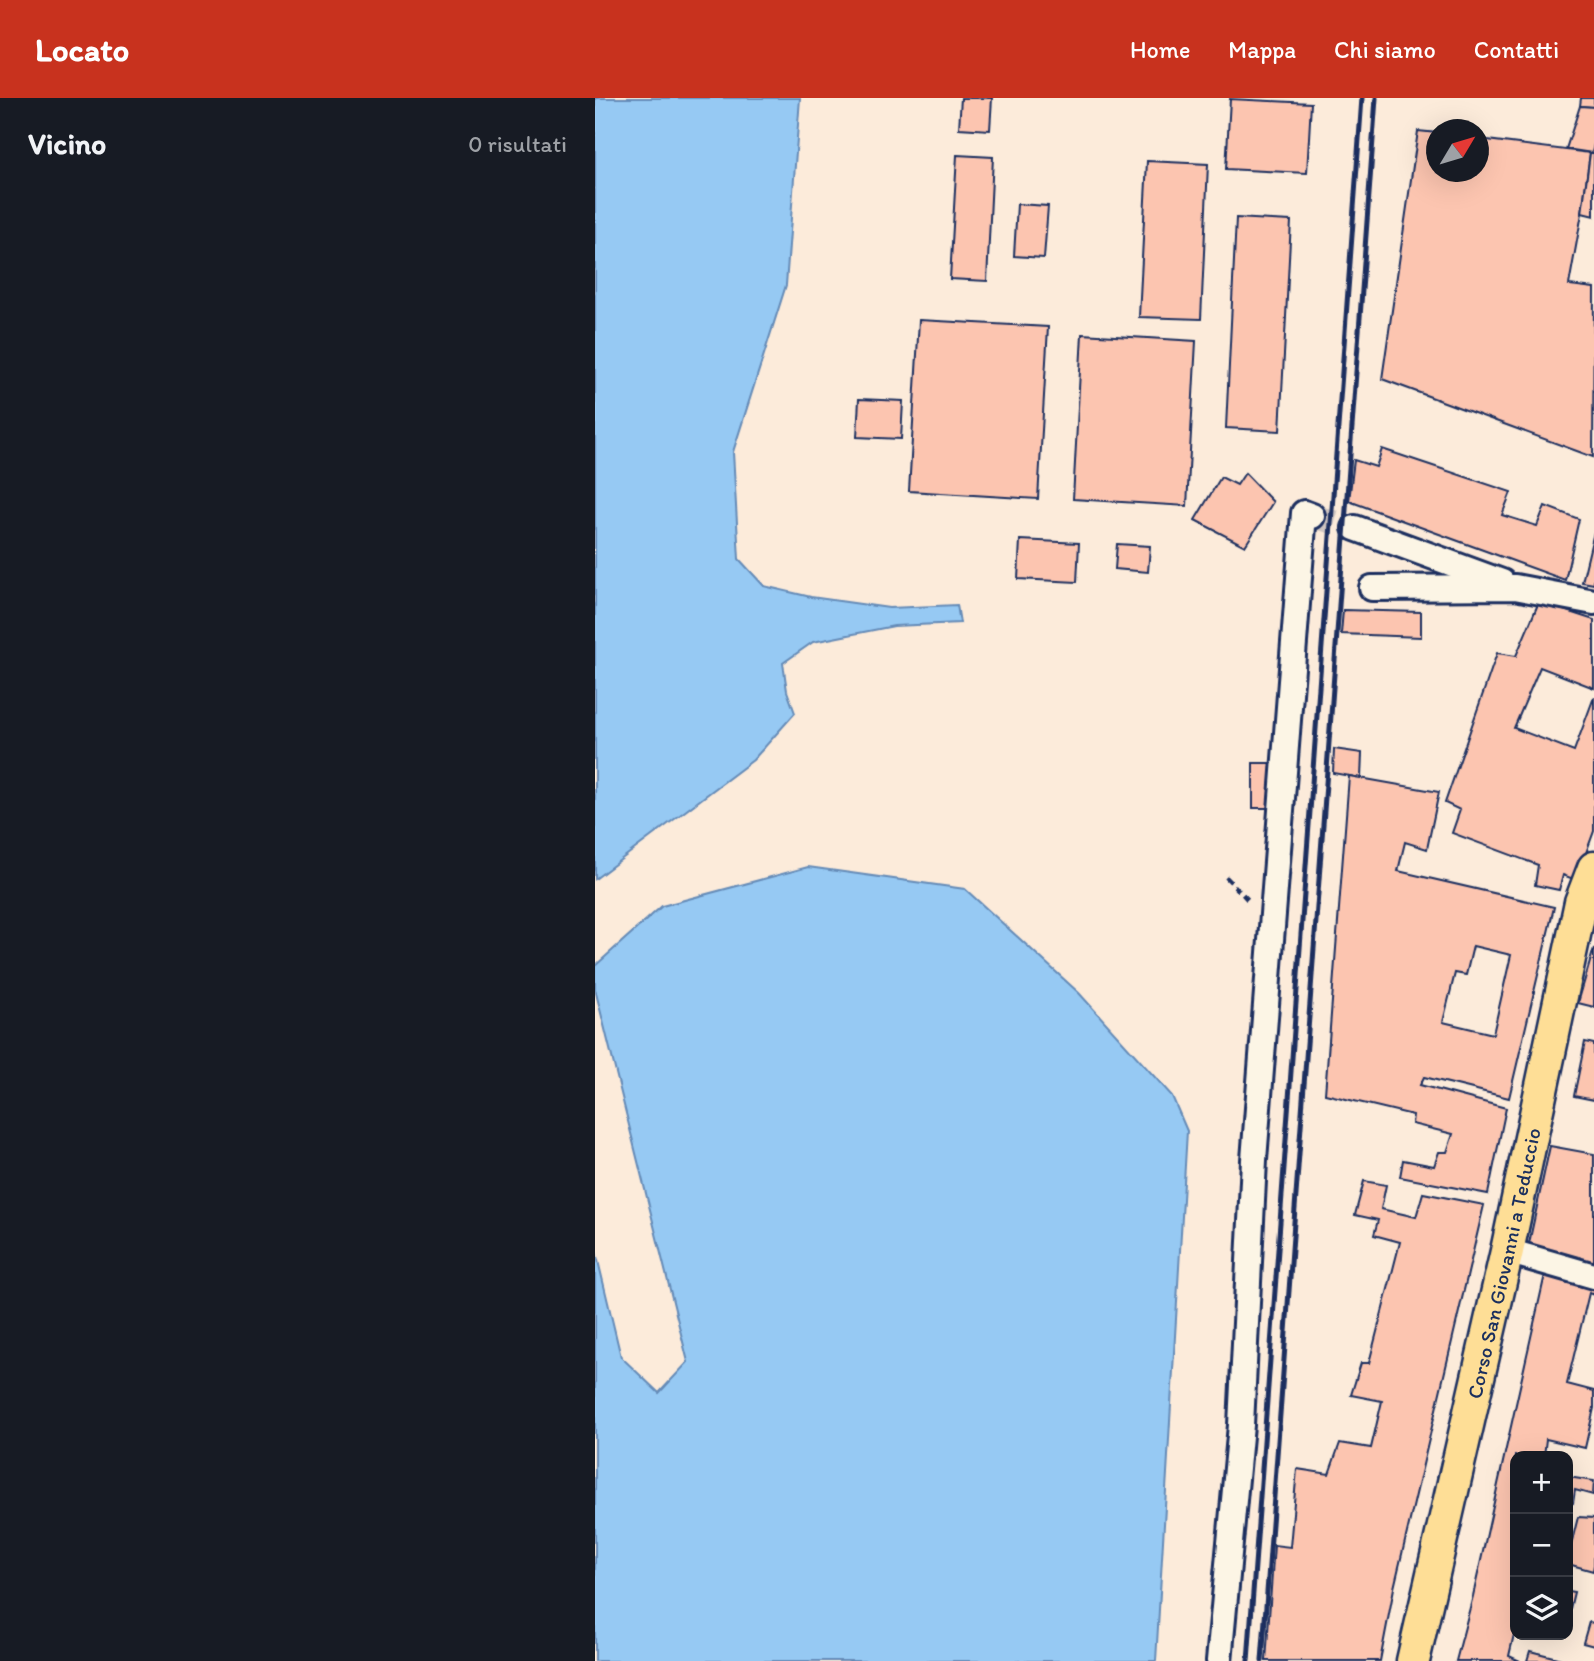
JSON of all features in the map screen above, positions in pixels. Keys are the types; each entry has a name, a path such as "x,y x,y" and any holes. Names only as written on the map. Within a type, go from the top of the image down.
{"main road":[{"name":"Corso San Giovanni a Teduccio","path":"1413,1661 1507,1251 1581,902 1594,867"}],"street":[{"path":"1219,1661 1241,1425 1254,1160 1304,513 1312,516"},
{"path":"1355,528 1515,587 1594,602"},
{"path":"1371,588 1515,587"},
{"path":"1507,1251 1594,1276"}],"water":[{"path":"595,98 800,98 786,285 733,452 739,559 764,586 811,597 889,608 957,605 960,623 894,626 813,642 783,663 787,691 795,713 753,760 595,879"},
{"path":"808,867 965,889 1079,993 1172,1096 1187,1131 1156,1661 595,1661 595,1248 621,1357 659,1393 688,1362 595,989 595,966 662,906"}],"building":[{"path":"961,98 992,98 990,130 959,128"},
{"path":"1581,98 1594,98 1594,107 1580,106"},
{"path":"1230,99 1311,103 1307,173 1226,169"},
{"path":"1580,106 1594,107 1592,153 1566,149"},
{"path":"1418,131 1426,132 1426,182 1489,182 1489,140 1590,153 1569,285 1594,288 1593,457 1382,379"},
{"path":"1590,153 1594,153 1594,216 1582,213"},
{"path":"957,155 993,157 987,281 950,279"},
{"path":"1147,161 1208,164 1201,319 1139,317"},
{"path":"1017,204 1048,206 1044,258 1014,256"},
{"path":"1236,218 1291,221 1280,431 1226,428"},
{"path":"919,320 1048,327 1038,499 909,491"},
{"path":"1082,334 1196,341 1187,506 1073,499"},
{"path":"859,399 903,401 901,439 857,437"},
{"path":"1382,449 1511,492 1502,515 1537,526 1545,506 1579,519 1565,580 1349,501 1354,460 1376,467"},
{"path":"1245,473 1273,502 1245,546 1195,520 1221,477 1237,485"},
{"path":"1594,532 1594,584 1582,582"},
{"path":"1020,540 1079,543 1077,582 1018,579"},
{"path":"1117,544 1150,546 1148,572 1115,569"},
{"path":"1538,604 1594,620 1594,688 1540,667 1514,728 1574,751 1594,697 1594,831 1576,880 1563,875 1559,890 1535,885 1538,865 1452,833 1460,810 1445,803 1497,653 1516,656"},
{"path":"1343,610 1421,612 1421,637 1341,634"},
{"path":"1334,749 1362,753 1361,778 1333,773"},
{"path":"1253,763 1274,763 1274,808 1253,808"},
{"path":"1349,776 1439,792 1427,849 1405,842 1398,871 1554,907 1509,1098 1424,1077 1420,1085 1506,1108 1488,1194 1400,1177 1403,1160 1434,1166 1439,1152 1447,1152 1453,1134 1412,1124 1413,1115 1325,1094","holes":["1473,946 1511,955 1493,1034 1443,1022 1455,973 1466,975"]},
{"path":"1594,948 1594,1007 1578,1003"},
{"path":"1585,1042 1594,1044 1594,1100 1574,1096"},
{"path":"1550,1146 1594,1154 1594,1264 1528,1248"},
{"path":"1364,1181 1386,1185 1381,1209 1416,1217 1423,1193 1484,1205 1394,1588 1380,1661 1266,1661 1274,1545 1290,1547 1297,1469 1329,1474 1340,1443 1371,1448 1382,1401 1351,1395 1361,1363 1369,1363 1400,1242 1374,1235 1378,1220 1355,1215"},
{"path":"1546,1270 1594,1283 1594,1295 1589,1293 1567,1384 1594,1391 1594,1408 1585,1448 1546,1439 1545,1451 1510,1451 1510,1640 1513,1640 1509,1656 1520,1661 1456,1661"},
{"path":"1573,1478 1594,1481 1593,1495 1575,1490 1573,1503"},
{"path":"1578,1517 1594,1518 1593,1571 1573,1565 1573,1537"},
{"path":"1589,1622 1594,1623 1594,1646 1583,1643"},
{"path":"1530,1651 1569,1661 1527,1661"}],"tunnel":[{"path":"1312,516 1355,528"}],"railway":[{"path":"1248,1661 1362,98"},
{"path":"1262,1661 1376,98"}]}
